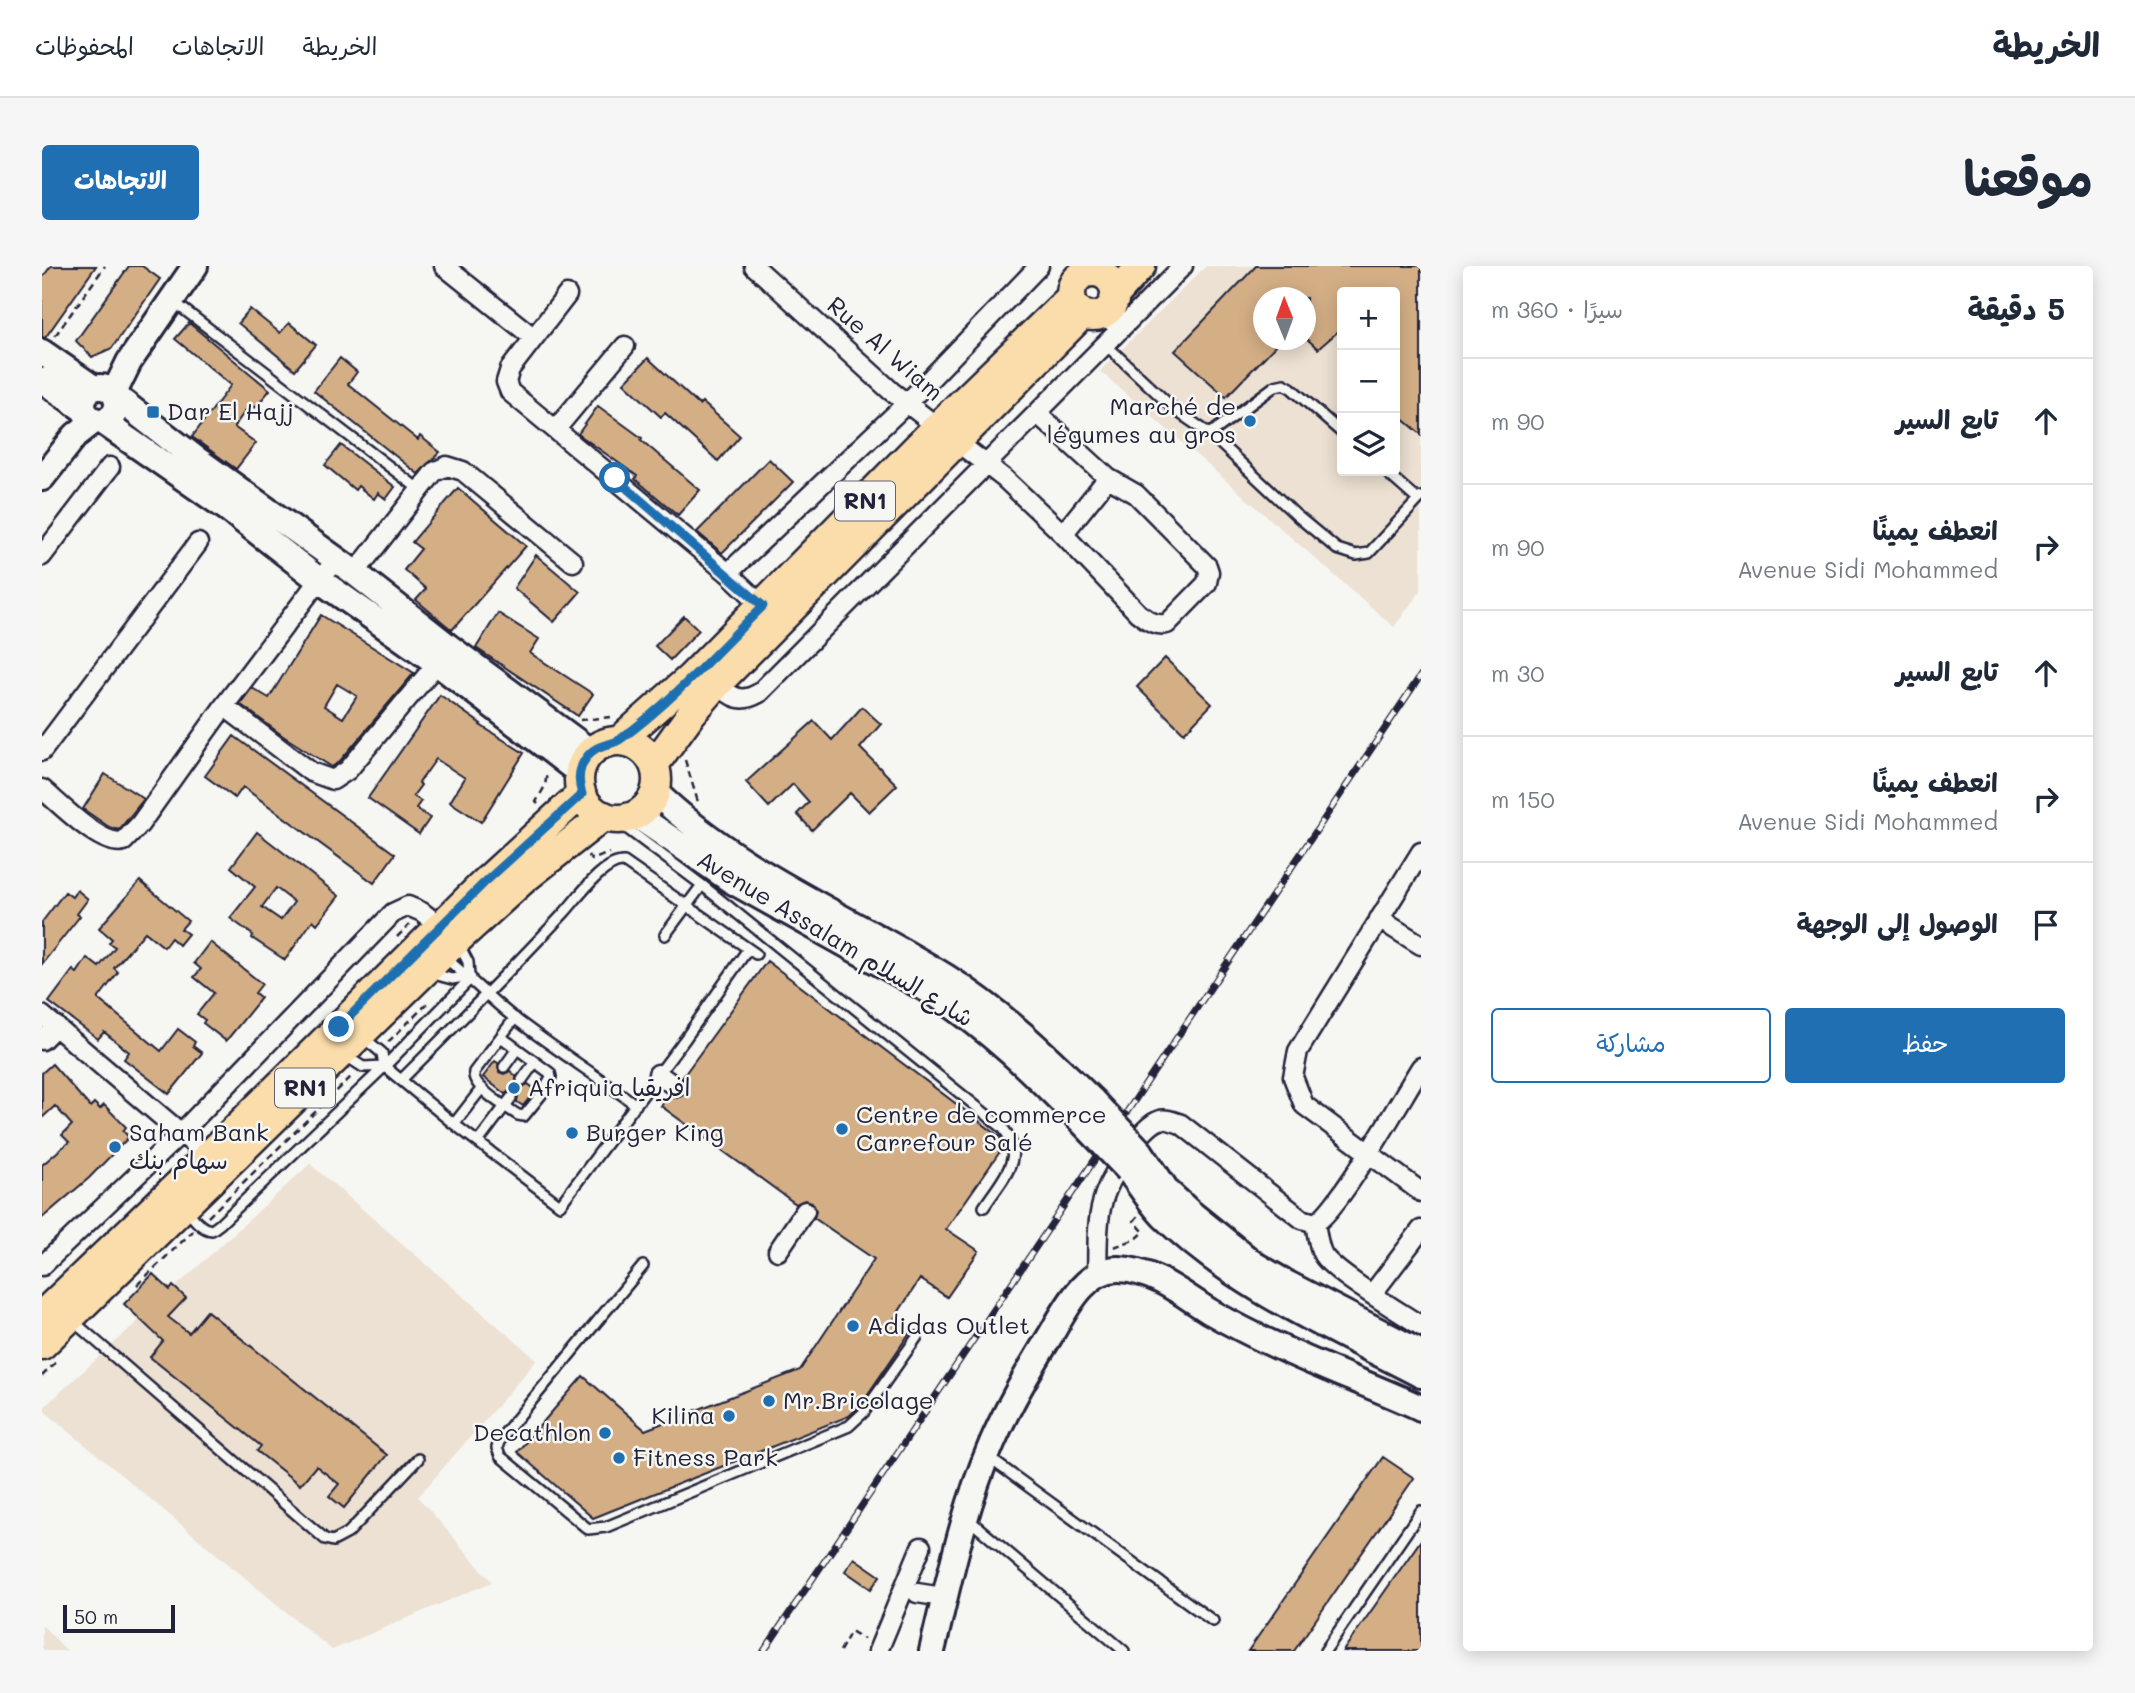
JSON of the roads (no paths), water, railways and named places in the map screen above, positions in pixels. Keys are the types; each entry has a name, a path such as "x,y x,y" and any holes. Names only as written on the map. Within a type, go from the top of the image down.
{"main road":[{"name":"RN1","path":"54,1313 192,1215 361,1051 443,955 484,883 554,818 602,745 619,741 690,678 948,433 1099,310 1141,266"},
{"path":"1090,269 1104,275 1112,284 1099,310"},
{"name":"RN1","path":"51,1352 54,1313 208,1156 443,955 524,879 618,817 649,804 654,779 717,684 948,433"},
{"path":"619,741 640,748 654,779"},
{"path":"584,773 590,807 618,817"}],"street":[{"path":"42,478 99,404 195,266"},
{"path":"443,266 534,338"},
{"name":"Rue Al Wiam","path":"754,266 891,391 987,464 1063,534 1138,613 1156,624 1167,624 1207,583 1209,572 1199,556 1136,494 1108,478"},
{"path":"728,573 906,402 1039,266"},
{"path":"717,684 733,698 741,700 759,693 1106,345 1099,310 1183,266"},
{"path":"567,295 510,369 507,386 516,398 728,573 763,606"},
{"path":"556,429 625,346"},
{"path":"43,352 99,404 319,580 443,655 584,773"},
{"path":"42,380 99,404 195,458 346,566 536,738 584,773"},
{"path":"1038,414 1108,478 1063,534"},
{"path":"42,789 97,834 112,842 124,841 140,824 319,580 346,566 442,466 452,466 463,471 573,562"},
{"path":"42,556 110,467"},
{"path":"42,751 198,543"},
{"path":"224,706 312,772 333,780 348,770 443,655"},
{"name":"Avenue Assalam شارع السلام","path":"654,779 684,816 730,852 781,886 902,951 978,999 1027,1037 1086,1110 1134,1161 1254,1264 1421,1353"},
{"name":"Avenue Assalam شارع السلام","path":"618,817 934,994 962,1013 1035,1074 1086,1110"},
{"path":"1421,852 1298,1051 1293,1077 1304,1105 1421,1192"},
{"path":"42,1266 180,1134 393,913 408,906 422,912 443,955"},
{"path":"1379,919 1421,945"},
{"path":"42,1040 49,1021 208,1156"},
{"path":"932,1651 943,1597 965,1517 986,1456 1028,1372 1066,1310 1090,1280 1097,1264 1101,1208 1112,1177 1144,1132 1163,1120 1181,1124 1302,1219 1315,1223 1323,1218 1368,1152 1421,1067"},
{"path":"658,1074 676,1087"},
{"name":"Avenue Assalam شارع السلام","path":"1134,1161 1152,1202 1162,1215 1192,1242 1247,1282 1421,1376"},
{"path":"778,1251 805,1211"},
{"path":"1315,1223 1323,1255 1350,1279 1421,1326"},
{"path":"1373,1293 1421,1230"},
{"path":"1097,1264 1156,1279 1274,1345 1421,1408"},
{"path":"879,1650 910,1597 921,1547"},
{"path":"910,1597 943,1597"}],"lane":[{"path":"172,300 420,490"},
{"path":"1106,345 1175,410 1210,434 1306,524 1337,549 1356,555 1369,553 1419,498 1391,476"},
{"path":"1210,434 1275,386 1284,384 1337,429"},
{"path":"618,817 1003,1128 1014,1144 1012,1164 984,1207"},
{"path":"361,1051 384,1066 454,1124 560,1205 752,951 624,862 614,863 591,882 486,995 401,1080"},
{"path":"665,935 702,885"},
{"path":"443,955 470,977 486,995 636,1105"},
{"path":"443,955 468,962 470,977"},
{"path":"443,955 470,977"},
{"path":"192,1215 210,1230 220,1224 384,1066 470,977"},
{"path":"501,1037 550,1073 551,1077 541,1095 524,1115 518,1115 508,1102 472,1076 501,1037 516,1018"},
{"path":"504,1067 517,1049"},
{"path":"361,1051 383,1055 384,1066"},
{"path":"522,1080 535,1062"},
{"path":"454,1124 486,1088"},
{"path":"478,1142 508,1102"},
{"path":"643,1266 500,1439 497,1448 500,1457 588,1529 606,1527 849,1426 864,1412 917,1337"},
{"path":"54,1313 325,1539 333,1541 348,1533 418,1459"},
{"path":"986,1456 1213,1621"},
{"path":"1325,1651 1421,1511"},
{"path":"965,1517 1124,1651"}],"railway":[{"path":"764,1651 1421,675"}],"place":[{"name":"Dar El Hajj","path":"153,412"},
{"name":"Marché de légumes au gros","path":"1250,421"},
{"name":"Afriquia افريقيا","path":"514,1088"},
{"name":"Centre de commerce Carrefour Salé","path":"842,1129"},
{"name":"Burger King","path":"572,1133"},
{"name":"Saham Bank سهام بنك","path":"115,1147"},
{"name":"Adidas Outlet","path":"853,1326"},
{"name":"Mr.Bricolage","path":"769,1401"},
{"name":"Kilina","path":"729,1416"},
{"name":"Decathlon","path":"605,1433"},
{"name":"Fitness Park","path":"619,1458"}]}
